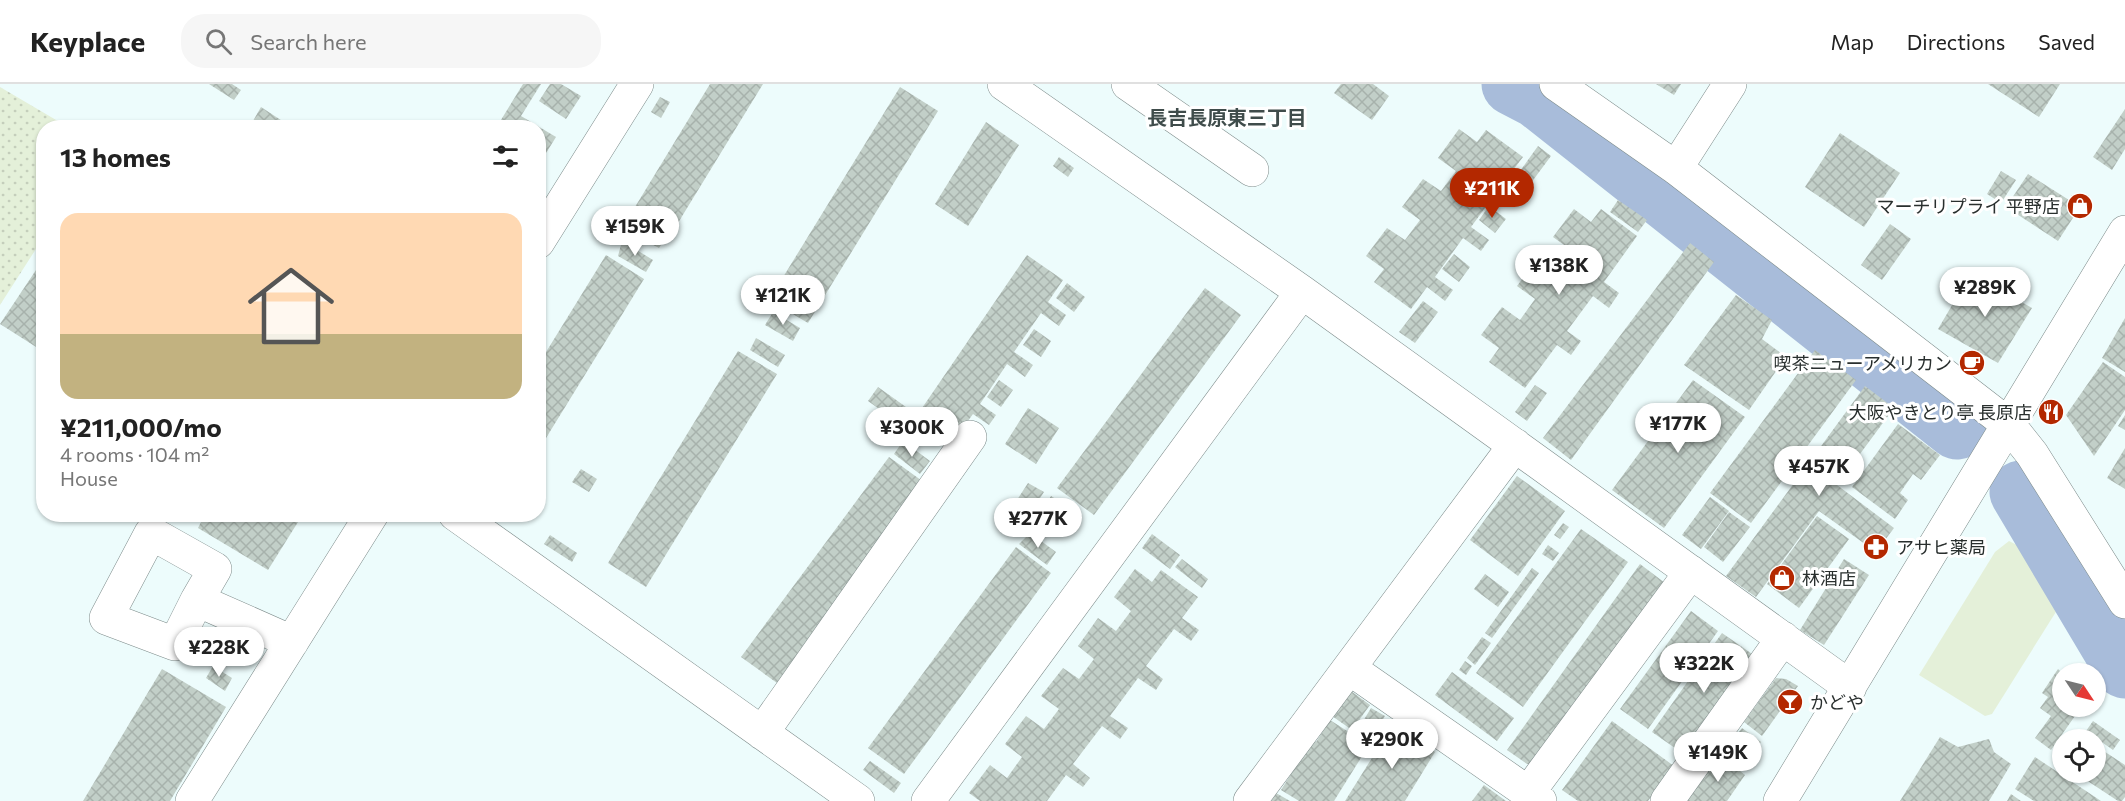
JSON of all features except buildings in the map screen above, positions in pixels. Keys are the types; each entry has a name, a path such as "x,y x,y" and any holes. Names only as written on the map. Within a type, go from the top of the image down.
{"street":[{"path":"546,229 638,84"},
{"path":"1004,84 1042,95 1302,292 1850,687"},
{"path":"1128,84 1252,170"},
{"path":"1556,84 1676,168 2009,425 2032,454 2125,602"},
{"path":"1676,168 1730,84"},
{"path":"1780,801 2125,232"},
{"path":"928,801 1302,292"},
{"path":"762,733 970,437"},
{"path":"1250,801 1515,445"},
{"path":"192,801 367,522"},
{"path":"465,522 858,801"},
{"path":"1349,668 1534,797 1691,572"},
{"path":"197,600 292,642"},
{"path":"1667,801 1783,638"}],"green space":[{"path":"0,87 56,120 36,120 36,249 0,305"},
{"path":"2009,541 2023,548 2059,607 1992,714 1985,716 1919,675 1995,552"}],"waterway":[{"path":"1513,84 1538,97 1957,428"},
{"path":"2021,492 2125,667"}],"place":[{"name":"マーチリプライ 平野店","path":"2080,206"},
{"name":"喫茶ニューアメリカン","path":"1972,363"},
{"name":"大阪やきとり亭 長原店","path":"2051,412"},
{"name":"アサヒ薬局","path":"1876,547"},
{"name":"林酒店","path":"1782,578"},
{"name":"かどや","path":"1790,702"}],"district":[{"name":"長吉長原東三丁目","path":"1227,117"}]}
